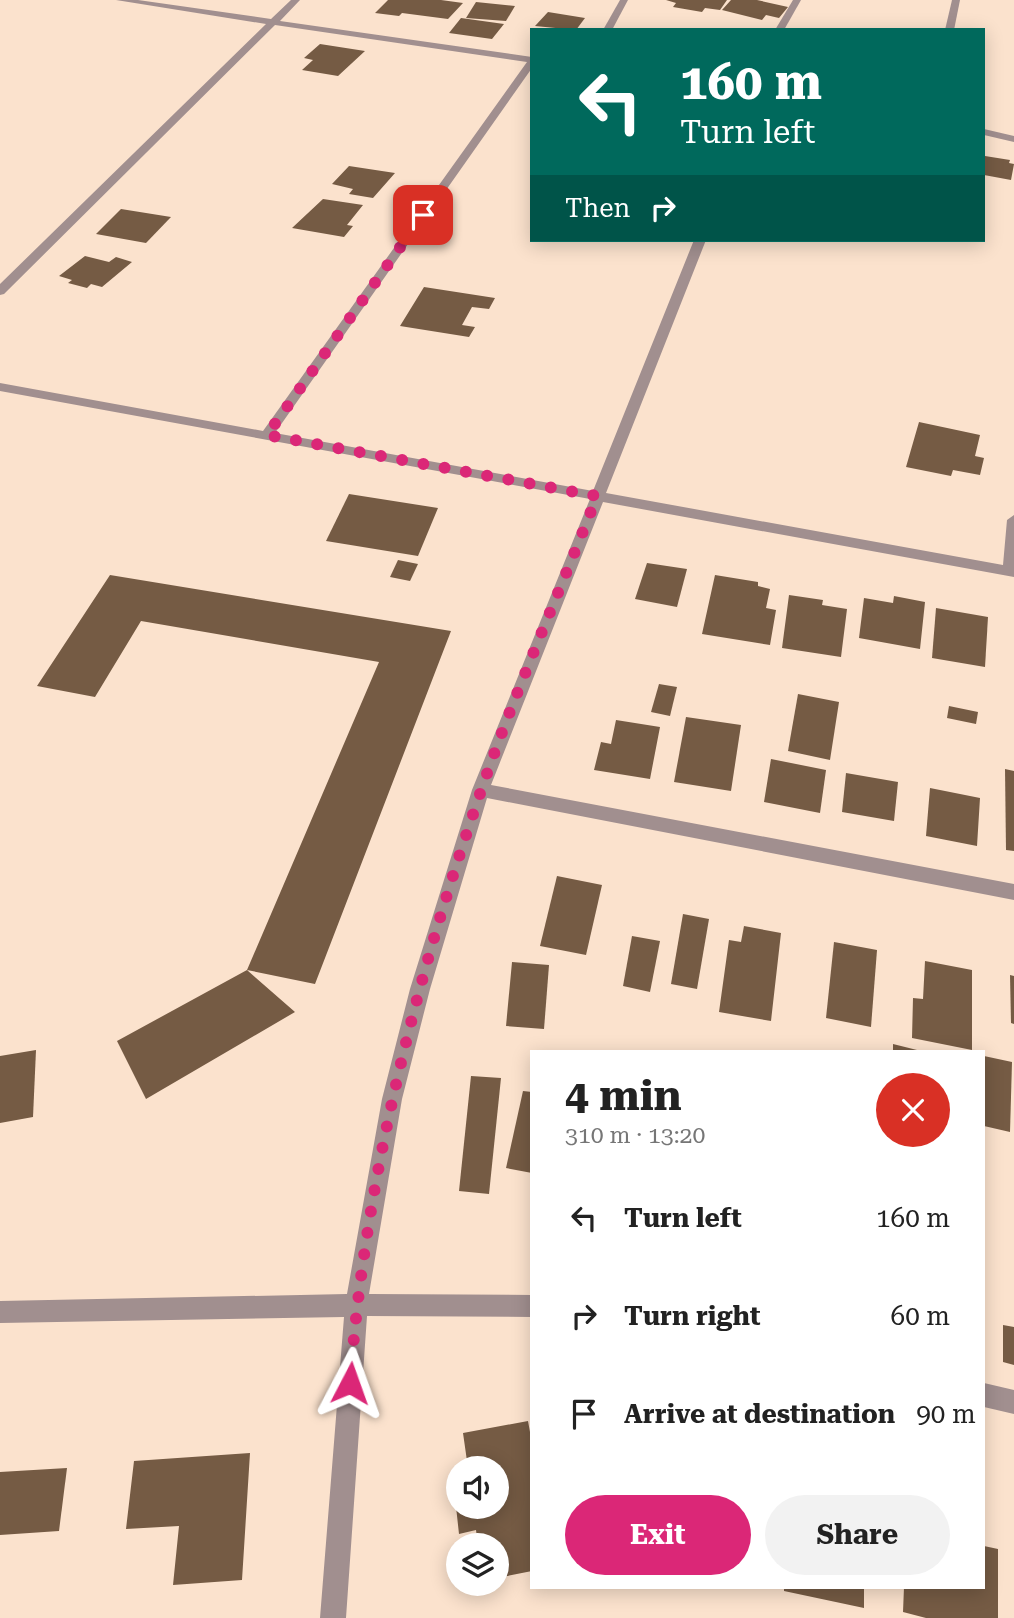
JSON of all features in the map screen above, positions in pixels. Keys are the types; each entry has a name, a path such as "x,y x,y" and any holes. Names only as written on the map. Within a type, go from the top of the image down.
{"street":[{"path":"120,0 530,60"},
{"path":"0,291 296,0"},
{"path":"608,28 624,0"},
{"path":"780,28 797,0"},
{"path":"949,28 956,0"},
{"path":"267,435 530,63"},
{"path":"985,132 1014,139"},
{"path":"332,1618 356,1305 392,1099 420,989 481,790 699,242"},
{"path":"0,387 1012,571 1014,520"},
{"path":"481,790 1014,892"},
{"path":"0,1312 356,1305 530,1306"},
{"path":"985,1395 1014,1402"}],"building":[{"path":"388,0 441,0 463,3 448,19 402,13 399,16 375,13"},
{"path":"666,0 727,0 720,10 705,8 702,12 673,7 676,3"},
{"path":"731,0 757,0 788,7 779,18 766,15 762,20 722,10"},
{"path":"476,2 515,6 506,21 466,18"},
{"path":"548,12 585,18 578,28 535,26"},
{"path":"461,18 504,24 492,39 449,33"},
{"path":"320,44 365,51 338,76 302,70 313,60 304,58"},
{"path":"985,156 1010,160 1009,163 1014,164 1011,180 985,175"},
{"path":"349,166 395,173 373,198 349,194 353,189 332,184"},
{"path":"323,199 363,205 347,225 353,226 344,237 292,228"},
{"path":"121,209 171,217 146,243 96,234"},
{"path":"85,256 109,262 116,257 132,262 102,287 91,284 87,288 68,283 72,280 59,276"},
{"path":"424,287 495,298 489,309 472,307 462,325 475,327 469,337 400,326"},
{"path":"919,422 980,435 975,456 984,458 980,475 953,470 951,476 906,467"},
{"path":"349,494 438,508 418,556 326,541"},
{"path":"398,560 418,564 410,581 390,577"},
{"path":"647,563 687,569 677,607 635,599"},
{"path":"110,575 451,631 315,984 247,970 379,662 141,621 95,697 37,686"},
{"path":"715,575 758,582 758,586 770,589 766,608 776,610 770,645 702,634"},
{"path":"789,595 823,600 822,605 847,609 841,657 782,648"},
{"path":"894,596 925,602 920,649 859,638 864,598 893,603"},
{"path":"936,608 988,617 985,667 932,658"},
{"path":"659,684 677,687 670,716 651,712"},
{"path":"798,694 839,702 830,760 788,751"},
{"path":"949,706 978,712 976,724 947,718"},
{"path":"686,717 741,725 731,791 674,782"},
{"path":"616,720 660,727 650,779 594,770 601,742 611,744"},
{"path":"771,759 826,770 820,813 764,802"},
{"path":"1005,769 1014,771 1014,851 1006,850"},
{"path":"846,773 898,782 894,821 842,812"},
{"path":"930,788 980,798 977,846 926,836"},
{"path":"557,876 602,885 586,955 540,946"},
{"path":"683,914 709,919 697,989 671,984"},
{"path":"744,926 781,933 771,1021 719,1012 729,940 741,942"},
{"path":"632,936 660,941 650,992 623,986"},
{"path":"834,942 877,950 871,1027 826,1018"},
{"path":"925,961 972,970 972,1050 912,1038 913,998 923,999"},
{"path":"512,962 549,965 544,1029 506,1026"},
{"path":"247,970 295,1012 146,1099 117,1041"},
{"path":"1010,975 1014,976 1014,1024 1011,1023"},
{"path":"893,1044 917,1050 893,1050"},
{"path":"36,1050 33,1117 0,1123 0,1056"},
{"path":"985,1056 1012,1062 1010,1132 985,1126"},
{"path":"471,1076 501,1078 489,1194 459,1191"},
{"path":"523,1091 530,1092 530,1173 506,1168"},
{"path":"1003,1325 1014,1327 1014,1365 1003,1362"},
{"path":"528,1421 530,1571 509,1576 509,1533 476,1533 476,1530 459,1533 457,1519 509,1519 509,1456 466,1456 463,1433"},
{"path":"250,1453 242,1580 173,1585 179,1526 126,1529 134,1461"},
{"path":"67,1468 59,1531 0,1535 0,1472"},
{"path":"985,1546 998,1549 998,1618 926,1618 903,1612 904,1589 985,1589"},
{"path":"864,1589 864,1608 784,1591"}],"route":[{"path":"350,1383 356,1305 392,1099 420,989 481,790 597,496 267,435 423,215"}]}
